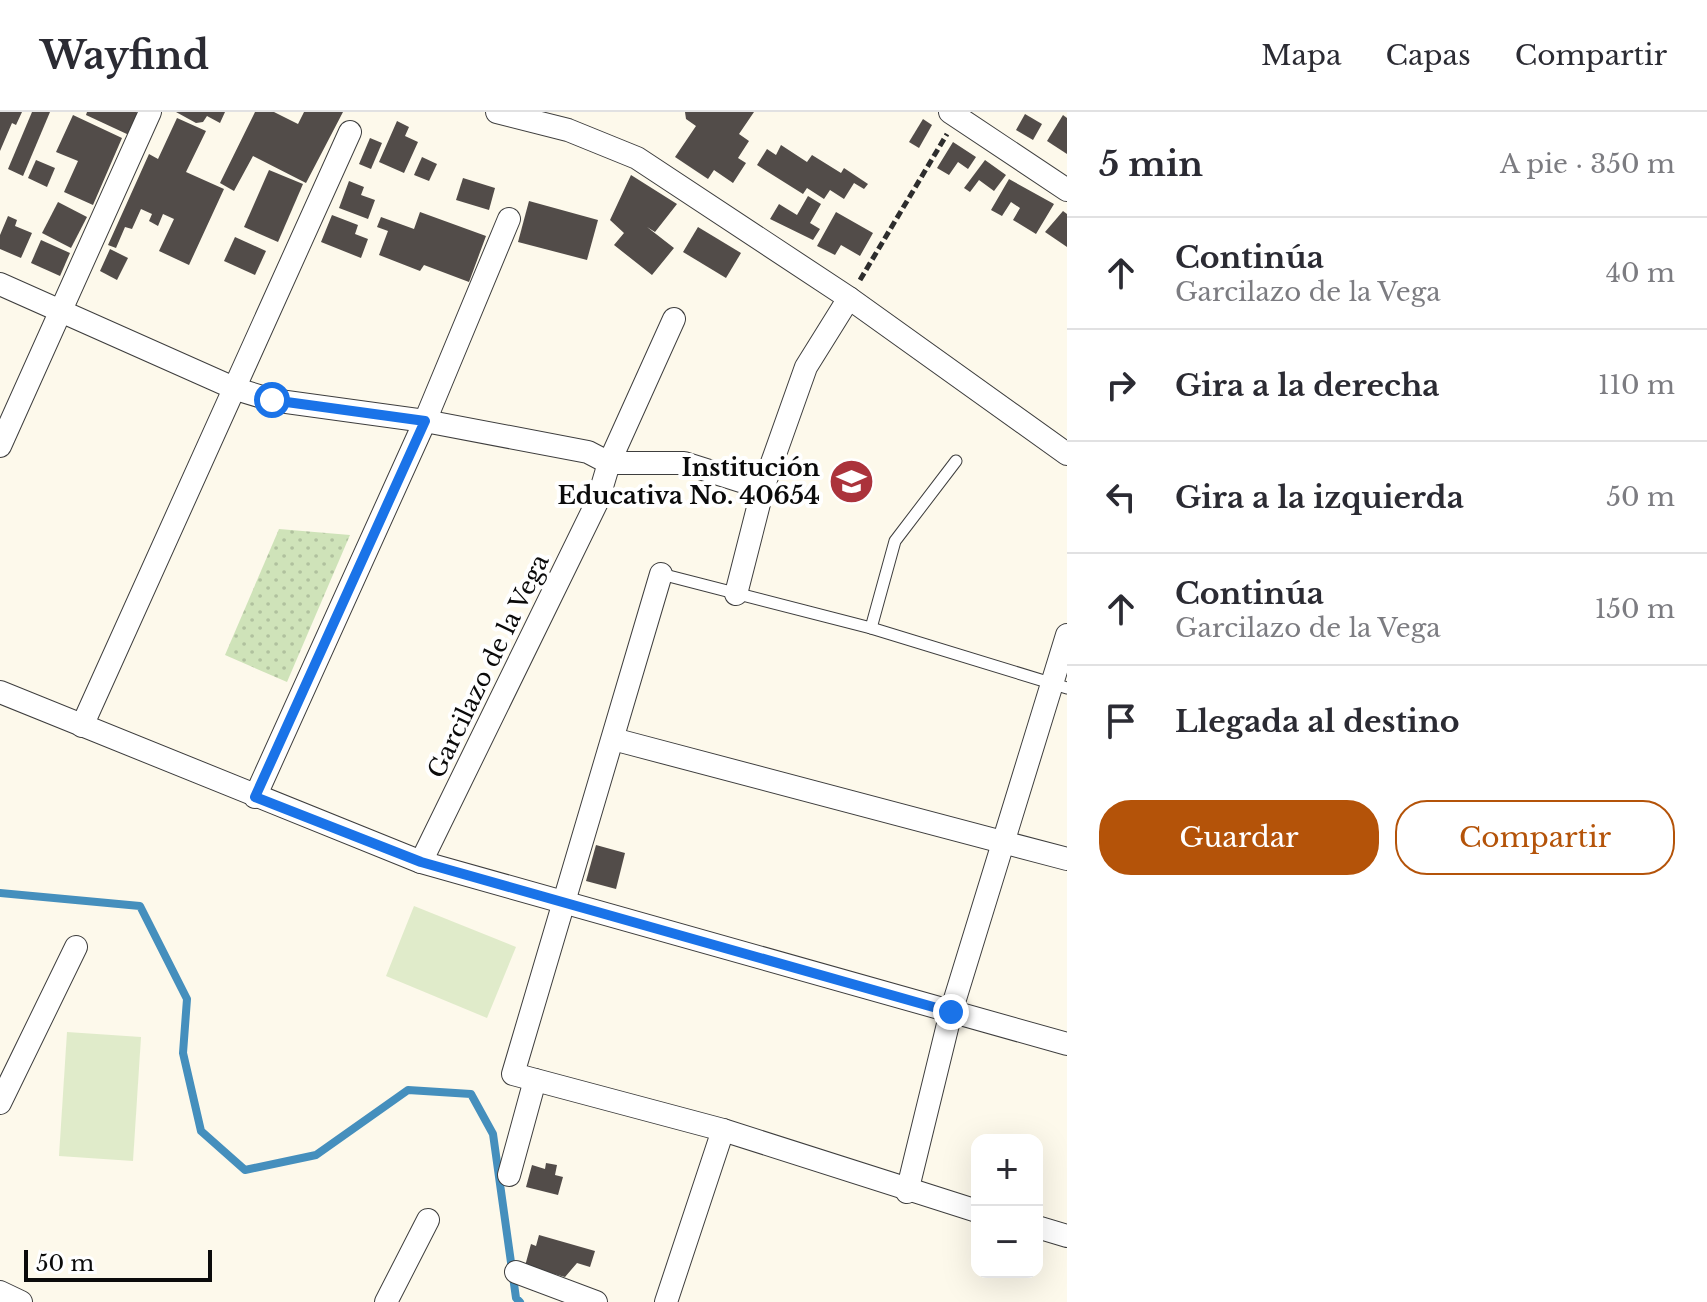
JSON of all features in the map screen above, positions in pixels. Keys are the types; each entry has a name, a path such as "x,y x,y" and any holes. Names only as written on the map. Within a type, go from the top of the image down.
{"street":[{"path":"0,446 150,112"},
{"path":"497,112 568,130 637,158 849,298 1067,454"},
{"path":"956,114 1067,190"},
{"path":"82,726 350,132"},
{"path":"255,797 425,421 509,219"},
{"path":"0,284 236,389 272,400 425,421 588,452 609,463 684,463 763,488"},
{"path":"736,594 763,488 806,367 849,298"},
{"name":"Garcilazo de la Vega","path":"421,862 598,500 609,463 674,319"},
{"path":"661,574 513,1074 723,1130 907,1192 971,1209"},
{"path":"907,1192 951,1012 1002,841 1059,686 1067,635"},
{"path":"0,692 421,862 564,905 1067,1044"},
{"path":"613,739 1067,859"},
{"path":"0,1103 76,947"},
{"path":"0,1055 17,1070"},
{"path":"509,1175 535,1080"},
{"path":"666,1302 723,1130"},
{"path":"386,1302 428,1220"},
{"path":"1043,1229 1067,1236"},
{"path":"516,1272 596,1302"},
{"path":"0,1292 21,1302"}],"lane":[{"path":"871,628 895,541 956,461"},
{"path":"661,574 871,628 1059,686"}],"path":[{"path":"849,298 956,114"}],"green space":[{"path":"279,529 350,535 287,682 225,655"},
{"path":"414,906 516,947 487,1018 386,976"},
{"path":"67,1032 141,1037 133,1161 59,1156"}],"building":[{"path":"0,112 22,112 16,125 12,123 0,151"},
{"path":"32,112 50,112 23,176 8,169"},
{"path":"87,112 138,113 129,135 86,115"},
{"path":"176,112 225,112 220,123 207,116 203,122 196,123"},
{"path":"255,112 274,112 298,124 304,112 343,112 306,183 253,156 234,191 220,183"},
{"path":"685,112 754,112 739,134 749,141 738,158 746,163 733,183 714,170 708,179 675,157 696,126 686,119"},
{"path":"1025,114 1042,124 1033,140 1016,130"},
{"path":"73,115 122,138 93,205 64,192 78,161 56,152"},
{"path":"1063,115 1067,118 1067,154 1047,141"},
{"path":"177,118 206,131 186,172 224,189 189,265 159,251 174,219 163,214 158,226 149,221 152,214 141,209 132,229 125,227 116,248 108,245 149,154 158,159"},
{"path":"923,119 932,125 919,148 909,142"},
{"path":"397,121 409,127 405,136 418,142 404,173 379,162"},
{"path":"370,138 382,143 371,169 359,164"},
{"path":"953,142 976,157 968,169 958,162 949,175 937,168"},
{"path":"781,145 807,162 812,155 841,173 844,168 868,184 864,189 854,183 844,199 830,190 824,199 807,188 803,194 757,165 767,149 776,155"},
{"path":"422,157 437,164 429,181 414,175"},
{"path":"36,160 55,168 47,187 28,178"},
{"path":"985,160 1006,175 994,191 979,180 970,192 964,188"},
{"path":"269,170 303,184 278,242 244,227"},
{"path":"631,175 677,204 655,232 647,227 674,248 652,275 614,245 624,233 610,220"},
{"path":"463,178 495,188 489,210 456,200"},
{"path":"1009,179 1054,204 1036,234 1013,220 1020,208 1011,202 1002,216 991,210"},
{"path":"349,181 364,187 361,195 375,200 368,219 339,208"},
{"path":"808,196 821,204 810,223 820,229 813,240 770,219 779,204 797,215"},
{"path":"529,201 598,220 587,260 518,242"},
{"path":"58,202 87,217 71,248 42,233"},
{"path":"1063,211 1067,214 1067,247 1045,232"},
{"path":"420,212 486,236 469,282 424,265 420,271 379,255 388,231 377,227 381,217 414,229"},
{"path":"836,212 873,233 860,256 841,245 835,255 817,246"},
{"path":"332,215 358,225 355,234 368,239 361,258 321,242"},
{"path":"8,216 17,220 15,226 32,233 21,258 0,249 0,235"},
{"path":"698,227 741,253 726,278 683,252"},
{"path":"235,237 266,251 255,275 224,261"},
{"path":"41,240 70,253 60,276 31,263"},
{"path":"110,249 128,258 117,280 100,271"},
{"path":"596,845 625,853 616,889 586,881"},
{"path":"546,1163 557,1165 555,1175 563,1177 558,1195 526,1187 532,1165 545,1169"},
{"path":"539,1235 595,1251 590,1267 577,1263 565,1277 525,1266 531,1244 536,1246"}],"waterway":[{"path":"0,893 140,906 187,999 183,1053 201,1131 245,1170 316,1155 408,1090 471,1094 493,1134 516,1298 520,1302"}],"place":[{"name":"Institución Educativa No. 40654","path":"851,481"}],"route":[{"path":"272,400 425,421 255,797 421,862 564,905 951,1012"}]}
